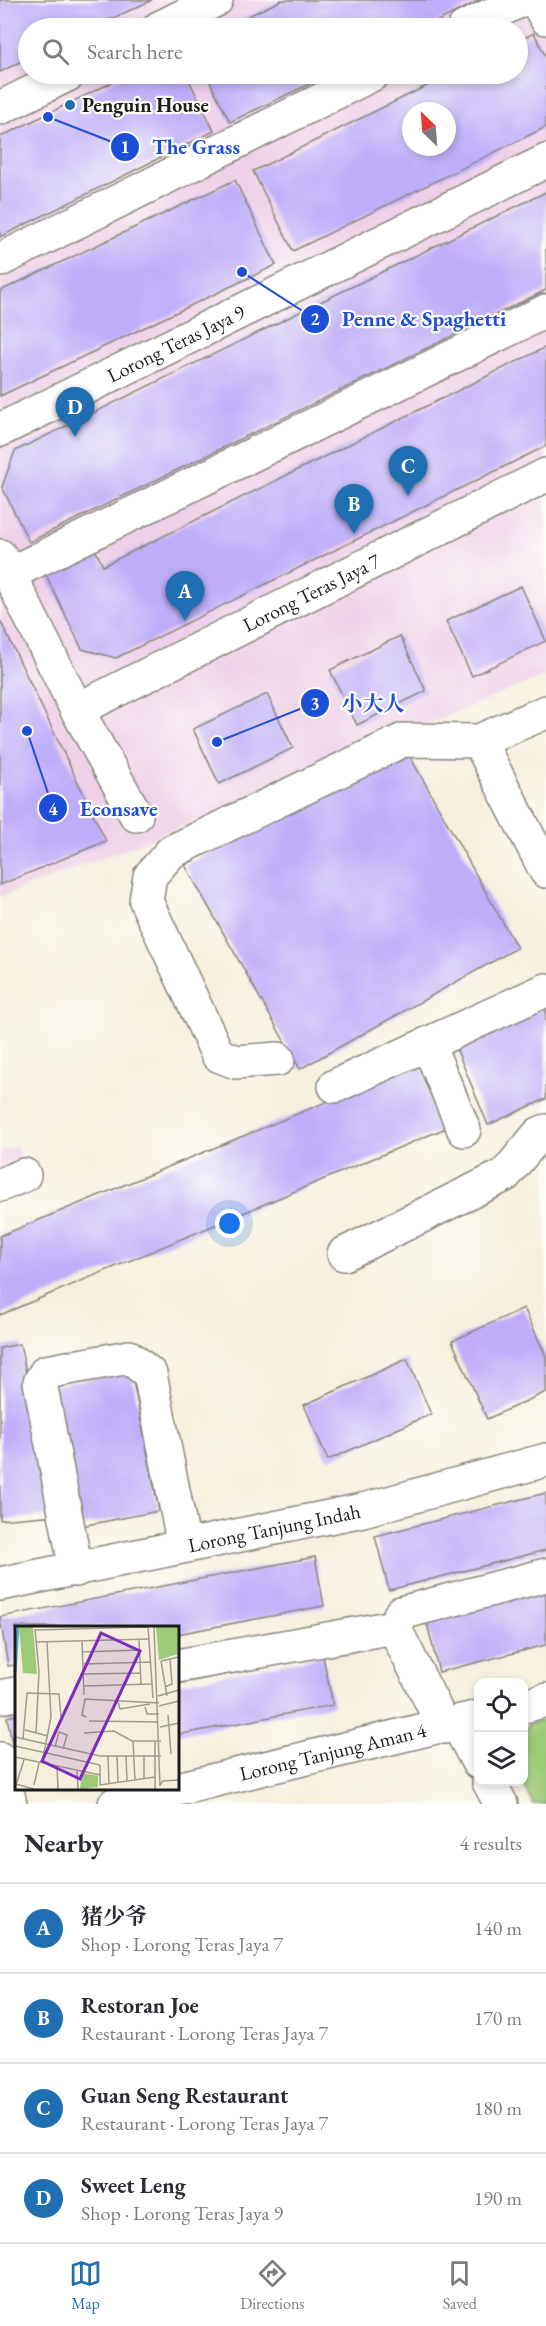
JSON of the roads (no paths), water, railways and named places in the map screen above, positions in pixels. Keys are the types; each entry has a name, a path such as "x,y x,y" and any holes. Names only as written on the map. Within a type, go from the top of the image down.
{"street":[{"path":"484,18 521,0"},
{"path":"536,0 546,18"},
{"path":"176,18 201,3"},
{"path":"0,108 49,84"},
{"path":"0,260 354,84"},
{"name":"Lorong Teras Jaya 9","path":"0,430 546,161"},
{"path":"136,815 77,710 4,565 546,311"},
{"name":"Lorong Teras Jaya 7","path":"77,710 546,475"},
{"path":"278,1059 236,1062 218,1055 146,901 150,876 171,852 403,740 479,741 546,712"},
{"path":"479,741 546,871"},
{"path":"335,1086 546,990"},
{"path":"428,1044 464,1130"},
{"path":"344,1254 505,1175 539,1134 546,1131"},
{"path":"76,1570 40,1382 46,1372 129,1357 150,1374 184,1546"},
{"name":"Lorong Tanjung Indah","path":"0,1584 363,1510 546,1460"},
{"path":"394,1627 401,1613 546,1575"},
{"path":"178,1666 394,1627"},
{"path":"394,1627 460,1722 474,1753"},
{"path":"0,1697 15,1694"},
{"path":"528,1705 546,1700"},
{"name":"Lorong Tanjung Aman 4","path":"115,1804 212,1794 460,1722"},
{"path":"0,1759 10,1804"},
{"path":"491,1786 501,1804"}],"place":[{"name":"Penguin House","path":"70,105"},
{"name":"The Grass","path":"48,117"},
{"name":"Penne & Spaghetti","path":"242,272"},
{"name":"Sweet Leng","path":"75,437"},
{"name":"Guan Seng Restaurant","path":"408,496"},
{"name":"Restoran Joe","path":"354,534"},
{"name":"猪少爷","path":"185,621"},
{"name":"Econsave","path":"27,731"},
{"name":"小大人","path":"217,742"}]}
